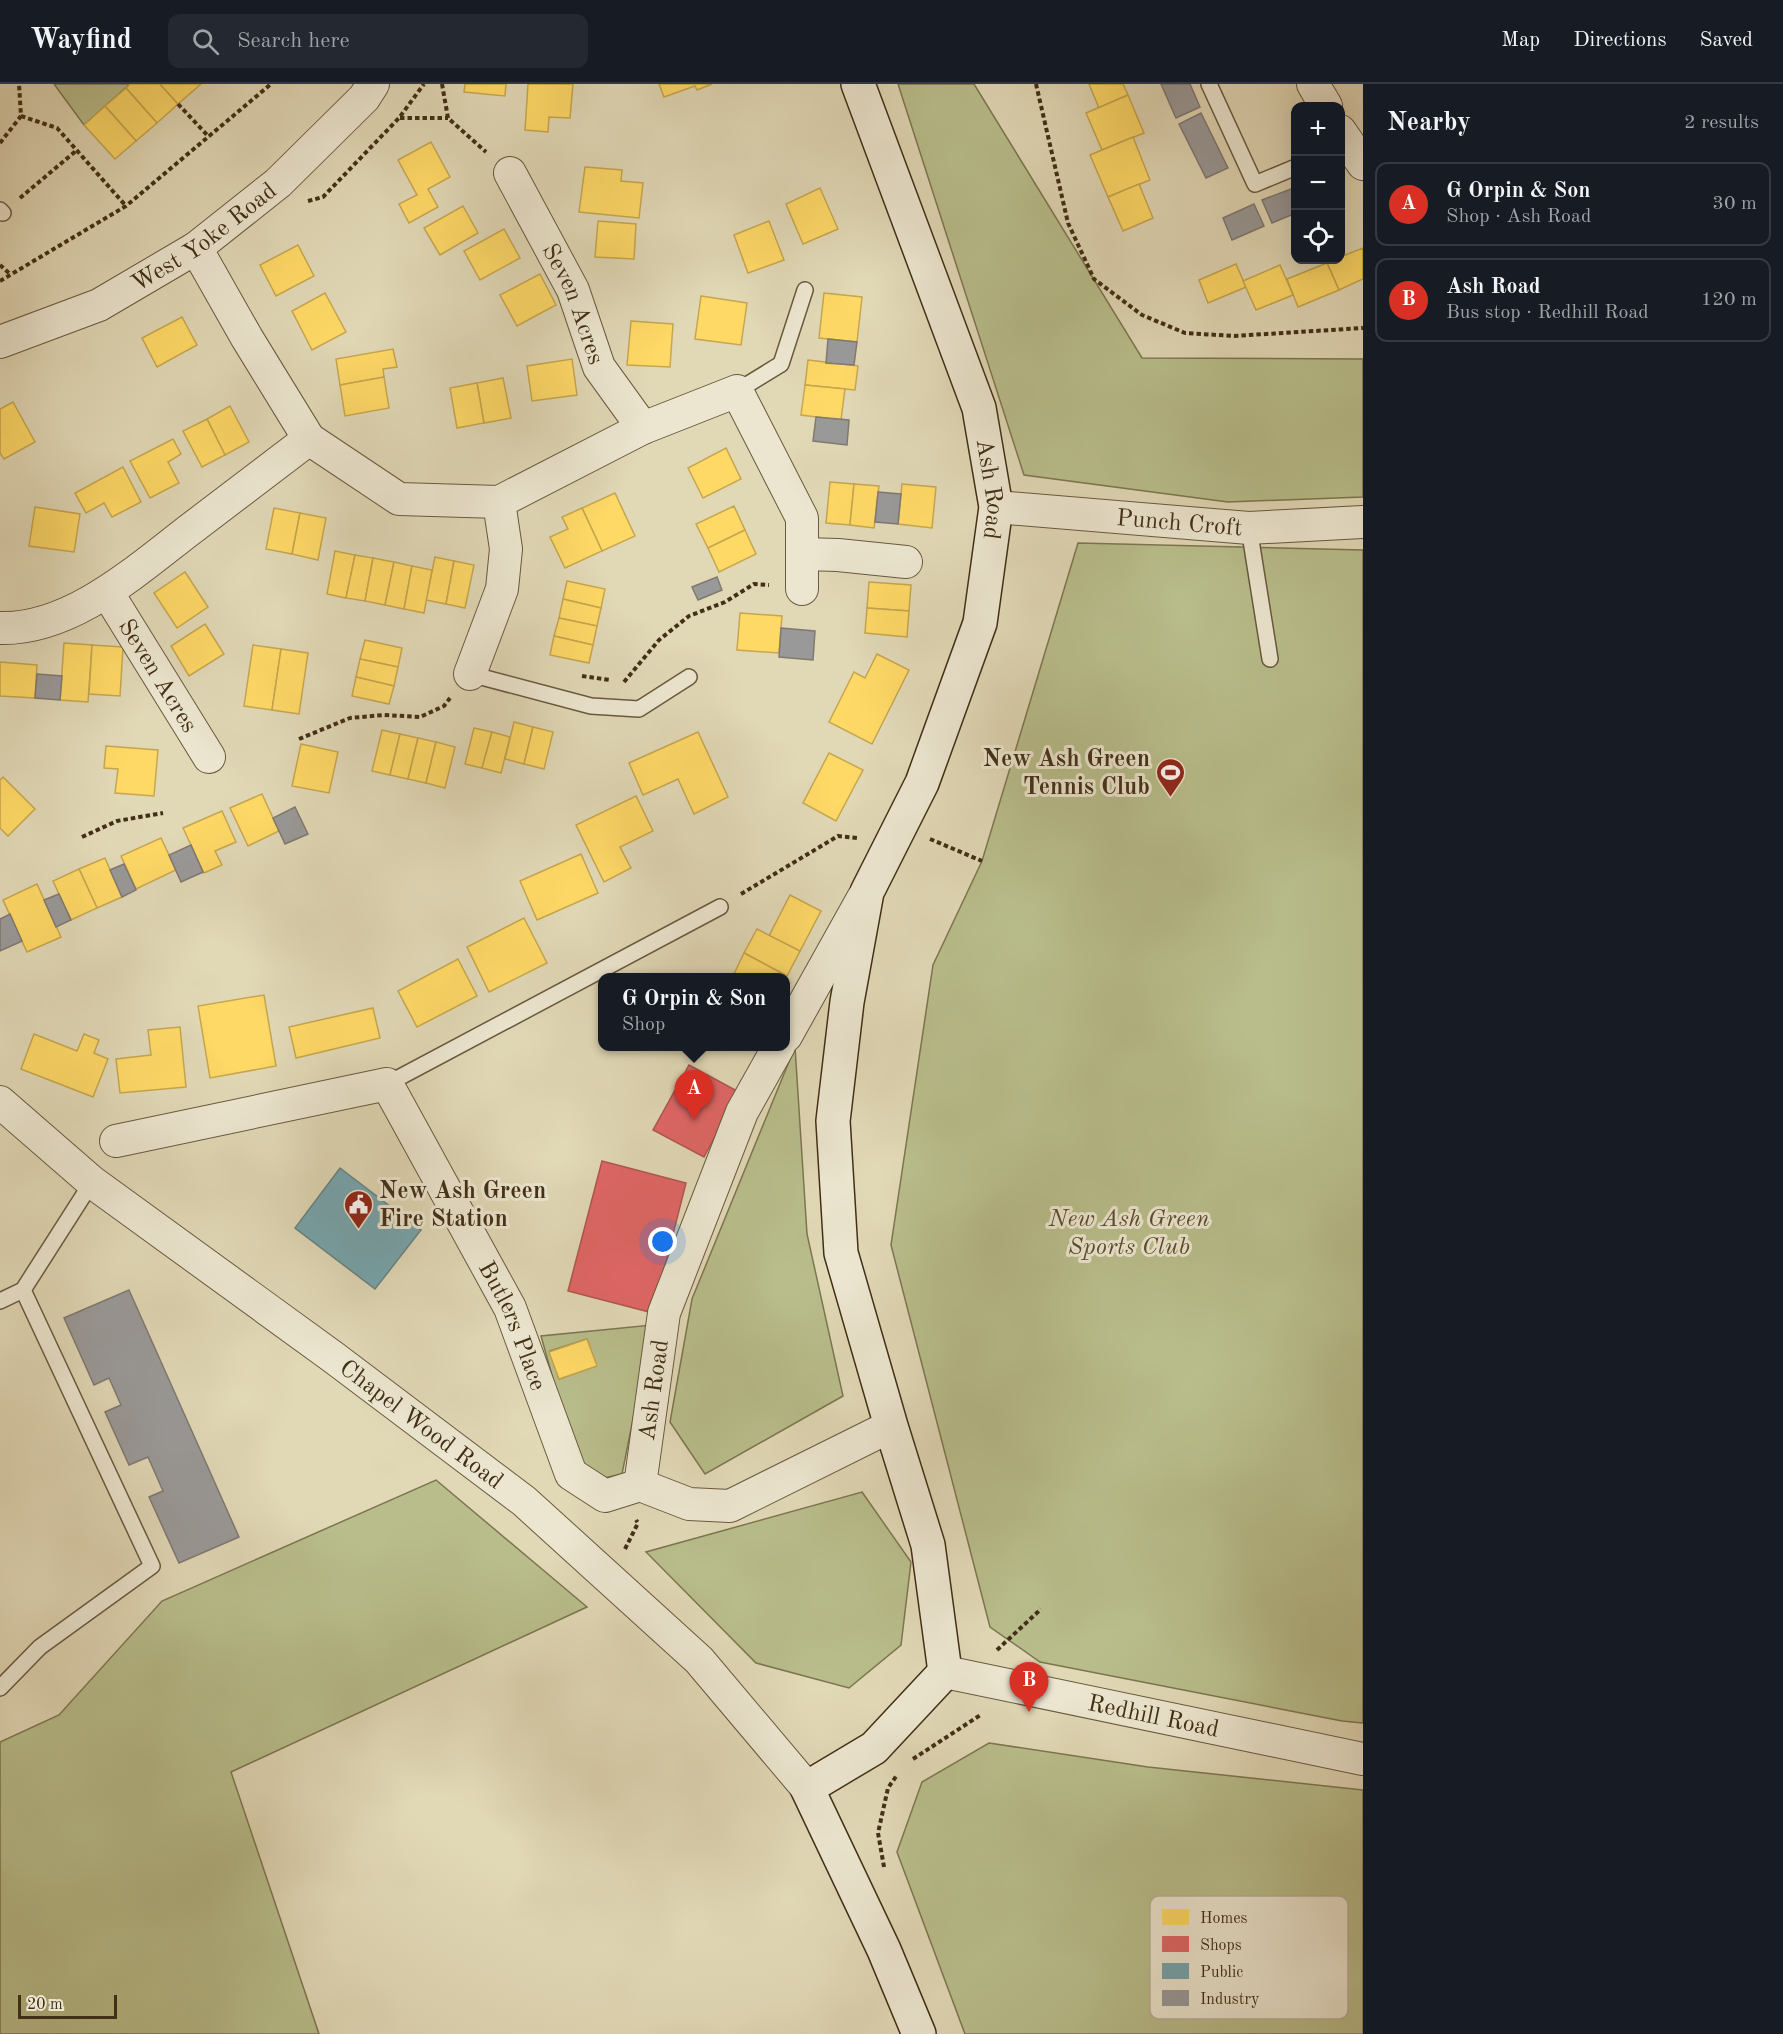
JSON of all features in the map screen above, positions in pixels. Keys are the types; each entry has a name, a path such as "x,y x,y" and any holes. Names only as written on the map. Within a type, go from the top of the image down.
{"street":[{"name":"West Yoke Road","path":"0,342 99,306 196,248 278,183 364,98 374,84"},
{"name":"Ash Road","path":"790,1029 867,892 922,783 980,623 996,507 979,408 858,84"},
{"path":"1313,84 1324,102"},
{"name":"Seven Acres","path":"510,173 573,290 599,367 644,428"},
{"path":"196,248 247,338 309,439 399,499 499,502 644,428 737,391 802,518 802,589"},
{"name":"Seven Acres","path":"0,628 12,628 56,618 107,592 309,439"},
{"path":"470,674 502,589 506,549 499,502"},
{"name":"Punch Croft","path":"996,507 1249,528 1363,522"},
{"path":"802,554 906,562"},
{"name":"Seven Acres","path":"107,592 209,757"},
{"name":"Ash Road","path":"867,892 848,1002 833,1121 841,1253 928,1545 956,1675"},
{"name":"Ash Road","path":"632,1488 664,1313 742,1112 778,1051"},
{"path":"116,1141 387,1084"},
{"name":"Butlers Place","path":"387,1084 510,1308 571,1474 605,1496 632,1488"},
{"name":"Chapel Wood Road","path":"0,1102 92,1182 333,1357 524,1501 699,1660 807,1788"},
{"path":"632,1488 689,1504 730,1506 891,1426"},
{"path":"919,2034 884,1950 807,1788 874,1748 956,1675"},
{"name":"Redhill Road","path":"956,1675 1363,1759"}],"lane":[{"path":"1209,84 1255,184 1291,169"},
{"path":"737,391 781,364 805,290"},
{"path":"1249,528 1270,659"},
{"path":"470,674 591,706 639,709 689,677"},
{"path":"387,1084 720,907"},
{"path":"0,1301 22,1290 92,1182"},
{"path":"0,1686 40,1647 152,1566 22,1290"}],"path":[{"path":"0,142 21,116 19,84"},
{"path":"0,281 126,206 271,84"},
{"path":"442,84 448,118 510,173"},
{"path":"1036,84 1068,223 1094,279 1142,315 1185,333 1234,336 1363,328"},
{"path":"178,104 209,138"},
{"path":"21,116 57,128 126,206"},
{"path":"399,118 448,118"},
{"path":"1,212 76,150"},
{"path":"0,265 11,275"},
{"path":"579,675 624,682 659,640 689,616 725,602 754,584 802,589"},
{"path":"299,739 350,718 384,715 420,717 444,706 470,674"},
{"path":"82,837 117,821 163,813"},
{"path":"720,907 838,836 896,834 982,861"},
{"path":"610,1579 638,1523 632,1488"},
{"path":"956,1675 1041,1609"},
{"path":"906,1764 981,1714 993,1713"},
{"path":"885,1876 878,1833 888,1788 900,1772"}],"green space":[{"path":"54,84 130,84 84,125"},
{"path":"898,84 974,84 1142,358 1363,359 1363,497 1228,502 1024,475"},
{"name":"New Ash Green Sports Club","path":"1078,543 1363,550 1363,1723 1342,1721 1040,1662 990,1627 891,1245 933,965 982,861"},
{"path":"795,1047 807,1234 843,1396 705,1474 670,1422 692,1299"},
{"path":"652,1325 622,1474 600,1479 578,1468 541,1336","holes":["587,1339 596,1366 559,1379 550,1351"]},
{"path":"436,1480 587,1607 231,1772 319,2034 0,2034 0,1742 59,1715 162,1601"},
{"path":"862,1492 911,1562 901,1645 849,1688 756,1663 646,1552"},
{"path":"989,1743 1148,1767 1363,1790 1363,2034 965,2034 897,1852 922,1782"}],"building: Homes":[{"path":"130,84 160,84 178,104 157,123 126,88"},
{"path":"160,84 201,84 178,104"},
{"path":"465,84 506,84 505,96 464,92"},
{"path":"528,84 573,84 570,118 549,117 548,132 525,130"},
{"path":"659,84 712,84 697,90 695,86 664,97"},
{"path":"1089,84 1123,84 1128,95 1099,108"},
{"path":"126,88 157,123 136,141 105,106"},
{"path":"1128,95 1144,133 1102,150 1086,113"},
{"path":"105,106 136,141 115,159 84,125"},
{"path":"1133,137 1150,180 1108,197 1090,155"},
{"path":"431,142 450,177 428,189 438,207 409,223 399,204 417,195 398,160"},
{"path":"585,167 622,170 621,181 643,183 639,218 579,212"},
{"path":"1139,184 1153,218 1123,231 1108,197"},
{"path":"820,188 838,229 803,244 786,204"},
{"path":"463,206 478,233 440,255 424,228"},
{"path":"598,221 636,224 634,259 595,257"},
{"path":"769,221 784,260 748,273 734,235"},
{"path":"504,229 520,258 480,280 464,251"},
{"path":"298,245 314,276 276,296 260,265"},
{"path":"1363,248 1363,279 1339,290 1327,264 1345,264 1345,255"},
{"path":"1236,264 1246,287 1208,303 1199,280"},
{"path":"1327,264 1339,290 1298,307 1287,279"},
{"path":"1280,265 1293,295 1256,310 1243,281"},
{"path":"540,274 556,305 517,326 500,295"},
{"path":"325,293 346,332 312,350 292,311"},
{"path":"824,293 862,297 857,342 819,338"},
{"path":"701,296 747,303 741,345 695,339"},
{"path":"182,317 197,345 157,367 142,338"},
{"path":"631,321 673,324 670,367 627,365"},
{"path":"393,349 397,367 383,369 384,377 340,385 336,359"},
{"path":"572,359 577,395 532,401 527,366"},
{"path":"808,360 858,366 855,390 805,385"},
{"path":"384,377 389,408 345,416 340,385"},
{"path":"503,378 511,418 484,423 477,383"},
{"path":"477,383 484,423 457,428 450,388"},
{"path":"805,385 845,389 841,420 801,415"},
{"path":"13,402 35,442 4,459 0,453 0,409"},
{"path":"230,406 249,442 225,455 207,419"},
{"path":"207,419 225,455 202,467 183,431"},
{"path":"173,439 181,454 168,462 179,483 150,498 130,461"},
{"path":"726,448 741,479 703,498 688,468"},
{"path":"123,467 141,502 112,517 104,503 86,513 75,493"},
{"path":"830,482 854,484 850,525 826,523"},
{"path":"854,484 879,486 874,528 850,525"},
{"path":"902,484 936,487 932,528 898,524"},
{"path":"615,493 635,536 602,551 582,508"},
{"path":"734,506 745,530 708,548 696,524"},
{"path":"35,507 80,514 74,552 29,546"},
{"path":"274,508 300,513 292,554 266,549"},
{"path":"582,508 602,551 565,568 550,537 568,529 562,517"},
{"path":"300,513 326,518 318,560 292,554"},
{"path":"745,530 756,554 719,572 708,548"},
{"path":"335,551 355,555 346,598 327,594"},
{"path":"355,555 373,558 365,601 346,598"},
{"path":"435,557 454,561 446,604 426,600"},
{"path":"373,558 394,562 385,605 365,601"},
{"path":"454,561 474,565 465,608 446,604"},
{"path":"394,562 412,566 404,609 385,605"},
{"path":"412,566 432,570 424,613 404,609"},
{"path":"185,572 208,607 177,628 154,593"},
{"path":"567,581 605,589 601,608 563,599"},
{"path":"869,582 911,585 909,611 867,608"},
{"path":"563,599 601,608 597,626 559,618"},
{"path":"867,608 909,611 907,637 865,633"},
{"path":"740,613 782,616 779,653 737,650"},
{"path":"559,618 597,626 593,645 554,636"},
{"path":"205,624 224,654 189,676 171,646"},
{"path":"554,636 593,645 589,663 550,655"},
{"path":"365,640 402,648 398,667 360,659"},
{"path":"64,643 92,645 88,702 60,700"},
{"path":"92,645 123,647 120,696 89,694"},
{"path":"253,645 281,649 272,710 244,706"},
{"path":"281,649 308,653 299,714 272,710"},
{"path":"877,654 909,670 872,744 829,722 854,672 865,678"},
{"path":"360,659 398,667 394,686 356,677"},
{"path":"0,662 37,665 35,698 0,696"},
{"path":"356,677 394,686 389,704 352,696"},
{"path":"514,722 533,727 524,764 505,759"},
{"path":"533,727 553,732 544,769 524,764"},
{"path":"474,728 492,732 482,768 465,764"},
{"path":"382,730 400,734 390,775 372,771"},
{"path":"492,732 510,737 501,773 482,768"},
{"path":"698,732 728,797 694,814 678,779 643,795 629,763"},
{"path":"400,734 418,738 408,779 390,775"},
{"path":"418,738 436,742 426,783 408,779"},
{"path":"436,742 455,747 445,788 426,783"},
{"path":"301,744 338,752 329,793 292,786"},
{"path":"106,746 158,750 154,796 115,793 118,769 104,768"},
{"path":"829,753 863,770 836,821 803,803"},
{"path":"3,777 35,809 8,836 0,828 0,780"},
{"path":"262,794 279,831 248,846 230,808"},
{"path":"636,796 653,831 620,847 631,868 604,882 576,825"},
{"path":"222,811 236,842 215,851 222,865 204,873 183,828"},
{"path":"161,838 176,870 136,889 121,856"},
{"path":"581,854 598,893 537,920 520,881"},
{"path":"105,858 122,897 97,908 79,869"},
{"path":"79,869 97,908 71,920 53,881"},
{"path":"37,884 61,937 27,952 3,900"},
{"path":"790,895 821,911 800,951 769,936"},
{"path":"524,918 547,963 489,992 467,947"},
{"path":"757,929 800,951 789,973 781,973 744,953"},
{"path":"744,953 781,973 734,973"},
{"path":"458,959 477,996 417,1027 398,991"},
{"path":"264,995 276,1066 210,1078 198,1006"},
{"path":"373,1008 380,1038 296,1058 289,1027"},
{"path":"180,1027 186,1087 120,1093 116,1059 151,1055 148,1030"},
{"path":"34,1034 77,1051 84,1034 99,1040 94,1053 108,1059 93,1097 21,1069"},
{"path":"587,1339 597,1366 559,1379 549,1352"}],"building: Shops":[{"path":"689,1065 739,1092 704,1157 653,1130"},
{"path":"602,1161 686,1183 653,1313 568,1291"}],"building: Public":[{"name":"New Ash Green Fire Station","path":"340,1168 421,1230 375,1289 295,1228"}],"building: Industry":[{"path":"1161,84 1190,84 1200,107 1176,118"},
{"path":"1201,113 1228,168 1206,178 1179,124"},
{"path":"1291,189 1291,215 1272,223 1262,200"},
{"path":"1254,204 1264,226 1232,240 1223,218"},
{"path":"828,339 857,342 854,365 826,363"},
{"path":"816,417 849,420 847,445 813,441"},
{"path":"878,492 901,494 898,524 875,522"},
{"path":"717,577 722,590 698,600 692,587"},
{"path":"781,628 815,631 813,660 779,657"},
{"path":"37,674 62,676 60,700 35,698"},
{"path":"295,807 308,834 285,844 273,818"},
{"path":"191,845 203,872 181,882 169,855"},
{"path":"124,864 136,890 122,897 110,870"},
{"path":"59,894 71,920 56,927 44,900"},
{"path":"10,914 22,941 0,951 0,919"},
{"path":"129,1290 239,1537 179,1563 149,1497 163,1491 148,1457 129,1465 105,1412 121,1405 109,1378 94,1385 64,1318"}],"place":[{"name":"New Ash Green Tennis Club","path":"1171,798"},
{"name":"G Orpin & Son","path":"694,1120"},
{"name":"New Ash Green Fire Station","path":"358,1230"},
{"name":"Ash Road","path":"1029,1712"}]}
